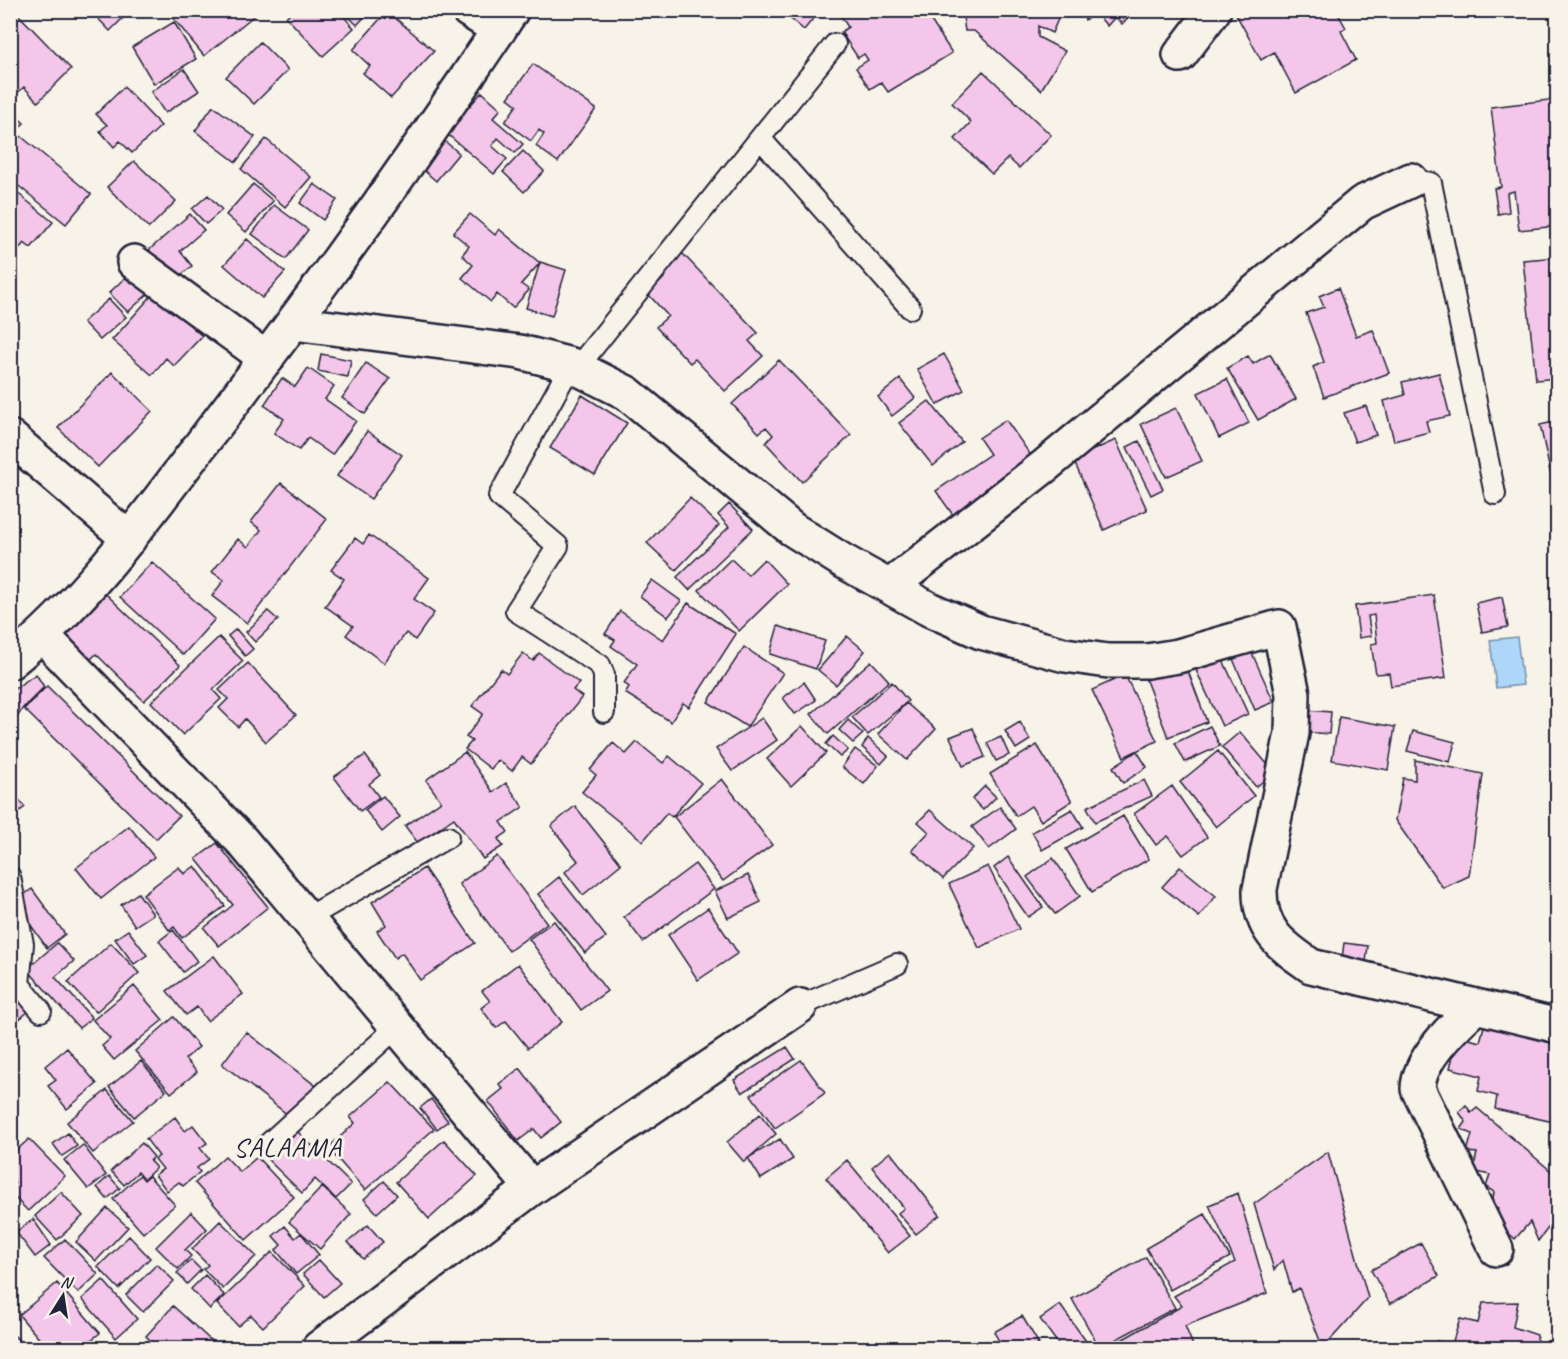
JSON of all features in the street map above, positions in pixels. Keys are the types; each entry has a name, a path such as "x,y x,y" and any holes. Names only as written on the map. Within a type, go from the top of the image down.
{"street":[{"path":"10,662 43,636 129,539 267,360 505,20 468,10"},
{"path":"1180,55 1214,10"},
{"path":"889,587 1046,465 1362,203 1411,180"},
{"path":"134,262 267,360"},
{"path":"293,322 520,352 574,366 627,393 792,529 889,587 981,632 1047,651 1108,661 1147,661 1178,656 1279,627 1293,694 1292,733 1260,889 1260,910 1272,933 1286,949 1311,966 1557,1026"},
{"path":"10,437 129,539"},
{"path":"43,636 242,841 532,1188"},
{"path":"320,1348 532,1188 800,1006"},
{"path":"1476,1006 1453,1027 1424,1067 1418,1078 1418,1089 1496,1249"}],"lane":[{"path":"604,712 604,675 600,665 516,611 558,546 498,496 574,366 835,44"},
{"path":"760,138 910,308"},
{"path":"1411,180 1431,183 1495,494"},
{"path":"307,918 448,837"},
{"path":"10,877 23,944 19,984 41,1011"},
{"path":"800,1006 897,964"},
{"path":"267,1145 397,1027"}],"water":[{"path":"1517,637 1523,685 1496,688 1490,640"}],"building":[{"path":"10,10 14,10 71,69 38,102 24,87 14,96 10,93"},
{"path":"77,10 90,10 83,17"},
{"path":"90,10 131,10 110,31"},
{"path":"175,10 261,10 204,56 170,14"},
{"path":"293,10 338,10 354,28 323,56 286,17"},
{"path":"342,10 371,10 357,25"},
{"path":"780,10 820,10 804,30"},
{"path":"849,10 924,10 952,53 888,92 881,82 870,89 856,68 868,60 864,54 858,58 841,32 848,27 841,16"},
{"path":"962,10 1062,10 1052,33 1038,26 1038,37 1065,51 1041,90 974,31 965,31"},
{"path":"1081,10 1136,10 1122,24 1115,17 1107,26 1096,13 1085,20"},
{"path":"1244,10 1336,10 1346,28 1341,31 1356,60 1296,93 1274,52 1261,60 1236,14"},
{"path":"387,11 434,51 391,98 363,73 370,66 353,50"},
{"path":"174,22 196,59 154,84 132,47"},
{"path":"260,42 288,70 254,104 226,77"},
{"path":"533,64 596,109 558,162 536,146 544,134 539,130 531,141 505,122 517,105 508,98"},
{"path":"184,69 199,91 165,113 151,92"},
{"path":"983,71 1051,135 1019,168 1008,158 992,174 955,139 971,122 952,103"},
{"path":"124,87 161,126 132,153 120,141 114,147 100,131 107,125 96,114"},
{"path":"482,92 501,109 493,118 523,144 515,153 498,138 492,146 507,159 494,174 446,133"},
{"path":"1557,99 1558,226 1519,230 1514,191 1507,193 1509,212 1498,214 1494,188 1501,187 1491,107"},
{"path":"213,106 255,137 236,162 195,131"},
{"path":"10,110 24,123 10,137"},
{"path":"17,133 91,194 66,224 10,179 10,141"},
{"path":"266,139 311,177 285,207 241,169"},
{"path":"442,139 459,153 436,181 420,167"},
{"path":"523,151 544,171 524,192 503,172"},
{"path":"134,161 176,201 149,228 107,187"},
{"path":"253,184 273,201 246,232 226,215"},
{"path":"314,184 337,200 323,220 300,203"},
{"path":"10,187 53,222 31,248 24,243 10,259"},
{"path":"208,195 222,210 206,224 192,209"},
{"path":"274,205 308,230 286,259 252,234"},
{"path":"190,214 204,230 180,251 192,266 175,280 149,250"},
{"path":"470,214 495,235 499,229 540,263 521,284 529,290 513,308 497,294 491,302 462,278 473,265 462,255 469,246 453,233"},
{"path":"247,239 285,272 262,298 224,265"},
{"path":"682,253 758,333 749,341 763,356 725,391 695,359 690,363 656,327 668,316 648,294 664,278 660,274"},
{"path":"1558,257 1558,378 1536,380 1523,260"},
{"path":"540,262 566,270 552,316 526,308"},
{"path":"131,272 150,292 128,312 109,293"},
{"path":"1338,288 1356,336 1373,330 1389,373 1324,397 1313,367 1324,362 1306,313 1324,307 1319,296"},
{"path":"154,293 202,336 174,366 166,358 152,375 112,340"},
{"path":"109,299 126,317 100,340 83,322"},
{"path":"321,354 351,360 348,377 318,371"},
{"path":"944,354 964,390 937,405 917,369"},
{"path":"1270,354 1296,399 1258,420 1227,368 1248,356 1253,364"},
{"path":"779,360 851,435 802,482 766,443 773,435 766,427 759,433 732,404"},
{"path":"366,363 390,379 365,414 342,398"},
{"path":"308,368 334,386 325,399 356,421 332,455 308,438 299,450 274,433 284,419 264,405 282,378 295,387"},
{"path":"112,372 152,411 98,467 58,428"},
{"path":"1439,373 1450,416 1426,421 1429,432 1394,441 1384,401 1405,395 1402,382"},
{"path":"900,379 915,398 892,416 878,397"},
{"path":"1227,379 1249,423 1219,438 1198,393"},
{"path":"582,395 627,423 595,475 550,448"},
{"path":"929,401 962,442 933,466 899,423"},
{"path":"1366,406 1376,435 1355,442 1344,413"},
{"path":"1176,408 1202,461 1166,477 1141,424"},
{"path":"1006,420 1034,460 953,515 936,491 990,454 979,438"},
{"path":"1558,421 1558,508 1540,425"},
{"path":"367,431 402,455 371,499 337,476"},
{"path":"1116,440 1147,510 1104,530 1073,459"},
{"path":"1139,441 1163,489 1151,495 1127,447"},
{"path":"281,483 327,519 247,623 212,596 224,580 212,572 238,539 248,547 261,530 251,522"},
{"path":"690,498 719,525 676,570 647,543"},
{"path":"729,504 753,529 689,590 677,577 729,527 718,515"},
{"path":"369,535 429,578 414,599 434,613 415,640 406,633 384,663 346,635 353,626 325,606 344,579 331,570 355,538 363,544"},
{"path":"731,559 748,575 764,559 787,584 739,631 699,590"},
{"path":"152,562 215,619 183,655 120,597"},
{"path":"652,580 681,601 668,617 640,596"},
{"path":"106,594 180,665 144,701 96,654 86,664 60,640"},
{"path":"1434,595 1446,678 1391,686 1389,673 1376,674 1371,644 1377,643 1374,615 1368,616 1371,636 1359,638 1355,606"},
{"path":"1502,597 1508,627 1482,632 1476,603"},
{"path":"688,603 736,634 689,707 683,703 671,722 625,693 629,687 624,683 637,664 611,646 615,640 605,634 620,611 663,640"},
{"path":"268,611 278,620 255,642 246,632"},
{"path":"778,626 825,641 816,669 770,654"},
{"path":"236,629 253,649 245,656 228,636"},
{"path":"847,636 865,651 836,685 818,670"},
{"path":"219,637 243,661 213,690 221,699 183,735 151,702"},
{"path":"744,647 783,673 747,727 708,702"},
{"path":"1251,651 1274,702 1255,710 1233,659"},
{"path":"523,653 533,661 539,653 579,683 573,690 582,697 531,764 522,757 512,771 498,760 491,769 465,749 472,741 466,737 483,714 472,706 501,669 507,674"},
{"path":"1222,658 1248,714 1222,726 1196,670"},
{"path":"871,661 889,681 828,734 811,714"},
{"path":"248,663 296,715 266,742 245,719 238,727 219,708 228,699 219,690"},
{"path":"1185,663 1207,722 1168,737 1145,678"},
{"path":"36,674 44,687 23,708 10,728 10,692"},
{"path":"1125,675 1157,741 1124,757 1092,690"},
{"path":"804,682 816,700 795,714 783,698"},
{"path":"892,682 908,701 868,735 852,717"},
{"path":"47,686 179,816 156,839 24,709"},
{"path":"906,703 936,729 907,760 878,734"},
{"path":"1306,710 1331,712 1329,734 1305,732"},
{"path":"1339,717 1395,727 1388,770 1332,760"},
{"path":"762,718 777,740 732,771 716,749"},
{"path":"848,720 863,734 853,743 839,730"},
{"path":"1020,722 1030,740 1016,749 1005,731"},
{"path":"802,726 826,753 791,786 767,759"},
{"path":"1210,726 1220,746 1185,762 1175,743"},
{"path":"973,728 985,757 963,766 950,737"},
{"path":"1413,731 1455,742 1450,762 1407,751"},
{"path":"1240,732 1274,772 1256,787 1222,747"},
{"path":"833,736 848,750 840,757 826,744"},
{"path":"1001,737 1009,755 996,761 987,743"},
{"path":"868,738 888,756 881,764 862,747"},
{"path":"637,742 663,763 669,756 701,783 672,817 667,813 643,841 582,792 596,775 590,770 613,743 626,754"},
{"path":"1037,745 1072,801 1041,821 1031,806 1016,816 990,774"},
{"path":"855,749 878,766 864,784 842,767"},
{"path":"1137,751 1147,767 1123,783 1113,767"},
{"path":"1218,751 1254,796 1216,827 1180,782"},
{"path":"465,752 493,792 506,783 523,807 501,822 508,832 498,839 503,846 483,859 454,818 418,843 405,826 441,801 426,780"},
{"path":"365,755 380,775 369,784 379,797 360,811 334,777"},
{"path":"1415,760 1483,774 1469,876 1443,888 1395,820 1403,778 1415,780"},
{"path":"722,779 772,845 723,881 674,817"},
{"path":"1144,780 1152,796 1095,822 1087,807"},
{"path":"985,786 996,797 983,810 972,799"},
{"path":"1172,786 1207,837 1183,855 1168,836 1156,845 1134,814"},
{"path":"10,789 25,807 10,818"},
{"path":"383,796 400,817 382,832 365,810"},
{"path":"575,806 621,864 583,895 565,872 578,861 551,826"},
{"path":"1000,807 1016,829 989,849 972,827"},
{"path":"1072,809 1083,827 1042,850 1032,832"},
{"path":"930,810 973,848 943,879 912,850 929,832 918,822"},
{"path":"1123,816 1149,859 1092,892 1066,849"},
{"path":"129,826 154,857 101,899 76,868"},
{"path":"217,843 268,907 219,946 204,928 233,905 196,859"},
{"path":"497,856 547,923 509,951 459,884"},
{"path":"1008,857 1043,907 1028,917 994,868"},
{"path":"1053,858 1080,896 1055,914 1027,877"},
{"path":"695,864 714,889 643,942 624,917"},
{"path":"195,866 225,906 182,938 174,927 169,930 143,894 179,867 184,874"},
{"path":"988,866 1019,929 979,948 949,884"},
{"path":"1180,867 1216,896 1199,917 1162,887"},
{"path":"424,868 475,943 420,980 402,953 395,958 377,931 386,925 372,902"},
{"path":"748,875 761,902 728,918 715,891"},
{"path":"559,877 606,937 585,953 538,894"},
{"path":"32,889 65,934 47,948 25,917 29,915 18,899"},
{"path":"138,893 153,914 135,926 121,905"},
{"path":"708,908 738,953 698,980 668,935"},
{"path":"554,921 607,991 581,1010 529,939"},
{"path":"128,930 147,955 134,964 115,939"},
{"path":"173,930 197,961 183,972 159,941"},
{"path":"57,943 74,961 55,977 92,1018 79,1028 27,969"},
{"path":"111,943 139,973 96,1012 68,982"},
{"path":"1344,943 1368,946 1365,970 1341,966"},
{"path":"214,956 243,994 207,1021 197,1007 186,1015 167,991"},
{"path":"518,964 562,1022 528,1048 506,1021 496,1028 481,1008 490,1001 482,991"},
{"path":"134,986 163,1020 114,1060 102,1046 110,1039 93,1020"},
{"path":"10,989 29,1011 10,1027"},
{"path":"174,1017 199,1047 185,1059 197,1072 171,1093 135,1051"},
{"path":"1484,1026 1558,1043 1558,1123 1495,1109 1497,1096 1478,1091 1481,1076 1450,1068 1458,1036 1480,1042"},
{"path":"246,1032 316,1086 292,1118 222,1064"},
{"path":"787,1047 795,1059 742,1093 734,1080"},
{"path":"67,1048 97,1084 67,1109 48,1086 56,1080 45,1066"},
{"path":"801,1060 825,1093 775,1128 751,1095"},
{"path":"141,1061 166,1091 134,1117 109,1087"},
{"path":"520,1068 561,1122 541,1138 534,1129 518,1141 488,1101 503,1089 499,1084"},
{"path":"390,1082 434,1129 365,1190 328,1148 355,1123 350,1117"},
{"path":"107,1090 133,1121 93,1153 67,1122"},
{"path":"431,1099 448,1121 437,1129 420,1108"},
{"path":"1466,1105 1471,1113 1477,1108 1558,1177 1558,1190 1552,1206 1558,1208 1558,1223 1552,1223 1538,1241 1530,1222 1515,1239 1495,1221 1498,1208 1492,1204 1494,1192 1486,1187 1490,1175 1473,1171 1477,1153 1467,1152 1472,1134 1461,1129 1466,1122 1459,1112"},
{"path":"760,1114 776,1134 744,1162 727,1142"},
{"path":"175,1117 185,1131 193,1125 207,1143 200,1148 209,1159 197,1168 200,1172 183,1186 179,1182 167,1191 155,1175 163,1169 155,1159 159,1156 146,1139"},
{"path":"294,1128 351,1184 336,1199 315,1179 302,1193 265,1157"},
{"path":"68,1133 77,1146 62,1156 53,1144"},
{"path":"29,1139 65,1176 28,1211 10,1193 10,1187 15,1183 10,1178 10,1156"},
{"path":"780,1139 793,1159 761,1179 748,1158"},
{"path":"444,1140 477,1176 429,1219 396,1182"},
{"path":"142,1143 154,1157 150,1161 156,1168 144,1179 138,1172 124,1185 111,1171"},
{"path":"83,1145 106,1175 88,1189 64,1160"},
{"path":"890,1152 940,1215 916,1234 898,1213 904,1208 872,1167"},
{"path":"1328,1152 1368,1298 1323,1348 1299,1288 1292,1292 1283,1260 1274,1270 1254,1204"},
{"path":"225,1156 240,1172 257,1157 294,1197 246,1240 195,1183"},
{"path":"847,1160 910,1236 888,1253 826,1178"},
{"path":"140,1175 144,1180 149,1176 175,1205 143,1233 113,1199"},
{"path":"109,1176 120,1188 107,1199 97,1187"},
{"path":"384,1181 397,1195 377,1213 364,1199"},
{"path":"322,1187 351,1214 320,1249 289,1222"},
{"path":"61,1192 83,1216 57,1240 35,1216"},
{"path":"1238,1193 1267,1293 1185,1326 1194,1348 1107,1348 1182,1306 1174,1296 1235,1262 1209,1205"},
{"path":"107,1208 128,1227 96,1261 76,1242"},
{"path":"191,1212 207,1229 185,1250 191,1256 178,1269 156,1247"},
{"path":"1205,1214 1230,1257 1170,1290 1146,1248"},
{"path":"33,1219 51,1245 35,1257 16,1232"},
{"path":"220,1221 256,1256 223,1289 203,1269 208,1265 192,1249"},
{"path":"368,1225 383,1242 363,1259 348,1242"},
{"path":"285,1226 295,1238 301,1233 319,1255 296,1274 276,1250 281,1245 273,1236"},
{"path":"129,1236 150,1258 119,1289 98,1267"},
{"path":"65,1239 98,1274 78,1293 44,1258"},
{"path":"1421,1243 1439,1276 1390,1304 1371,1270"},
{"path":"272,1252 305,1286 263,1327 251,1315 238,1326 217,1304"},
{"path":"1146,1257 1175,1308 1100,1348 1072,1299"},
{"path":"191,1260 201,1270 187,1284 177,1273"},
{"path":"319,1260 340,1283 324,1297 303,1274"},
{"path":"157,1264 174,1281 143,1312 126,1295"},
{"path":"205,1275 224,1295 210,1309 191,1289"},
{"path":"103,1280 137,1319 116,1338 82,1299"},
{"path":"57,1283 100,1333 81,1348 47,1348 19,1315"},
{"path":"1518,1302 1513,1327 1537,1335 1537,1348 1436,1348 1436,1341 1452,1344 1460,1319 1478,1323 1483,1303"},
{"path":"1060,1305 1091,1348 1061,1348 1040,1319"},
{"path":"173,1306 219,1348 148,1348 153,1343 146,1336"},
{"path":"1022,1316 1039,1344 1032,1348 1003,1348 994,1332"},
{"path":"10,1331 26,1348 10,1348"}],"district":[{"name":"SALAAMA","path":"288,1147"}]}
